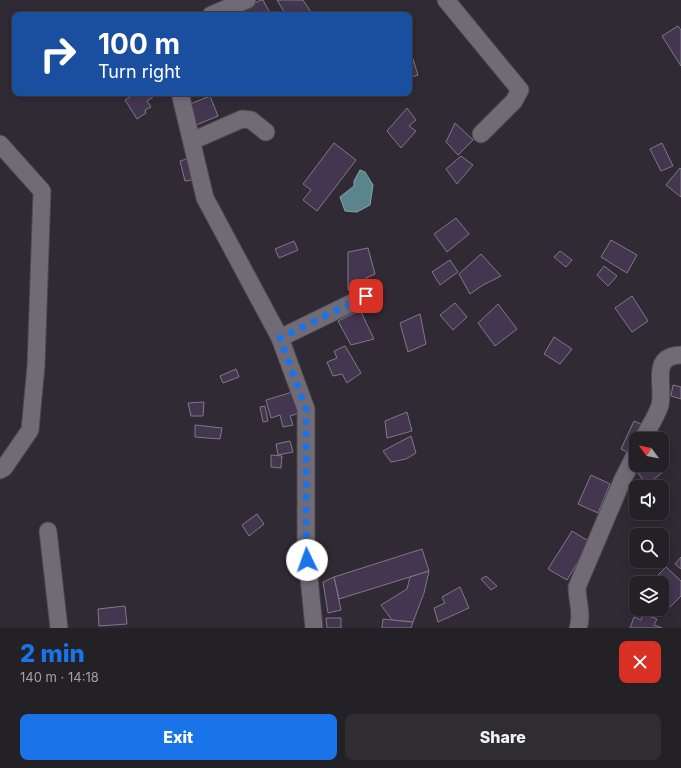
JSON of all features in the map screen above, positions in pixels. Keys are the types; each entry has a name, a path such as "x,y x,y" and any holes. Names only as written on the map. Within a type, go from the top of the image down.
{"street":[{"path":"218,12 247,0"},
{"path":"446,0 520,90 514,101 481,134"},
{"path":"181,96 205,198 280,338 306,409 306,547 314,628"},
{"path":"192,141 242,119 251,120 266,132"},
{"path":"0,144 42,191 36,366 30,430 4,468 0,470"},
{"path":"280,338 366,296"},
{"path":"646,432 660,405 661,365 667,358 674,355 681,355"},
{"path":"578,628 581,620 577,595 578,587 629,467"},
{"path":"48,531 59,628"}],"water":[{"path":"360,170 365,172 373,185 370,205 357,212 345,211 340,197 354,186 354,181"}],"building":[{"path":"263,0 269,12 238,12"},
{"path":"277,0 303,0 311,12 284,12"},
{"path":"678,26 681,30 681,66 662,36"},
{"path":"412,59 418,75 412,77"},
{"path":"131,96 153,97 147,101 151,107 145,110 146,113 137,119 125,100"},
{"path":"210,96 218,116 196,125 188,105"},
{"path":"407,108 416,120 409,126 416,131 401,148 387,131"},
{"path":"455,123 473,140 458,155 446,142"},
{"path":"334,143 356,160 317,211 303,200 311,190 303,184"},
{"path":"662,143 673,166 661,171 650,149"},
{"path":"461,156 473,165 457,184 446,169"},
{"path":"190,158 198,179 185,181 180,161"},
{"path":"680,168 681,169 681,197 666,185"},
{"path":"456,218 469,234 447,252 434,234"},
{"path":"611,240 637,255 627,273 601,257"},
{"path":"294,241 298,250 279,258 275,249"},
{"path":"368,248 375,274 366,278 368,286 348,290 348,252"},
{"path":"560,251 572,260 566,267 554,257"},
{"path":"481,254 501,276 483,285 470,294 459,274"},
{"path":"450,260 458,272 440,285 432,272"},
{"path":"604,266 617,276 608,286 597,275"},
{"path":"632,296 648,321 632,332 615,308"},
{"path":"455,303 467,317 453,330 440,315"},
{"path":"498,304 517,329 495,346 478,323"},
{"path":"360,310 374,339 351,345 338,321"},
{"path":"420,314 426,344 408,352 400,323"},
{"path":"554,337 572,349 560,364 544,354"},
{"path":"345,346 361,373 347,383 342,374 333,376 327,362 337,358 334,351"},
{"path":"236,369 239,377 223,383 220,376"},
{"path":"673,385 681,387 681,399 671,396"},
{"path":"296,391 302,412 290,416 293,425 283,427 280,415 271,418 266,400"},
{"path":"204,402 203,416 191,416 188,403"},
{"path":"265,406 268,421 263,422 260,407"},
{"path":"407,412 412,431 387,438 385,421"},
{"path":"634,421 646,426 641,432 629,432 629,453 621,449"},
{"path":"195,425 222,428 220,439 195,437"},
{"path":"411,436 416,453 406,459 391,462 383,451"},
{"path":"290,441 293,452 278,455 276,444"},
{"path":"271,455 282,456 281,468 271,467"},
{"path":"637,472 663,472 653,480 643,480"},
{"path":"591,475 610,484 598,513 578,504"},
{"path":"257,514 264,524 249,536 242,525"},
{"path":"572,531 590,542 567,580 548,569"},
{"path":"422,549 429,571 339,599 334,577"},
{"path":"681,557 681,569 675,564"},
{"path":"665,568 667,568 681,581 681,596 669,608 669,576 657,576"},
{"path":"429,571 424,593 413,622 392,620 381,605 407,589 410,577"},
{"path":"486,576 497,586 491,590 481,579"},
{"path":"334,577 341,610 328,613 323,582"},
{"path":"460,587 469,608 438,622 434,608 445,603 442,597"},
{"path":"125,606 127,624 99,626 98,609"},
{"path":"642,616 649,616 657,619 654,625 662,628 630,628 634,617 641,620"},
{"path":"326,618 341,618 341,628 327,628"},
{"path":"383,619 413,622 411,628 382,628"}],"route":[{"path":"307,560 306,409 280,338 366,296"}]}
